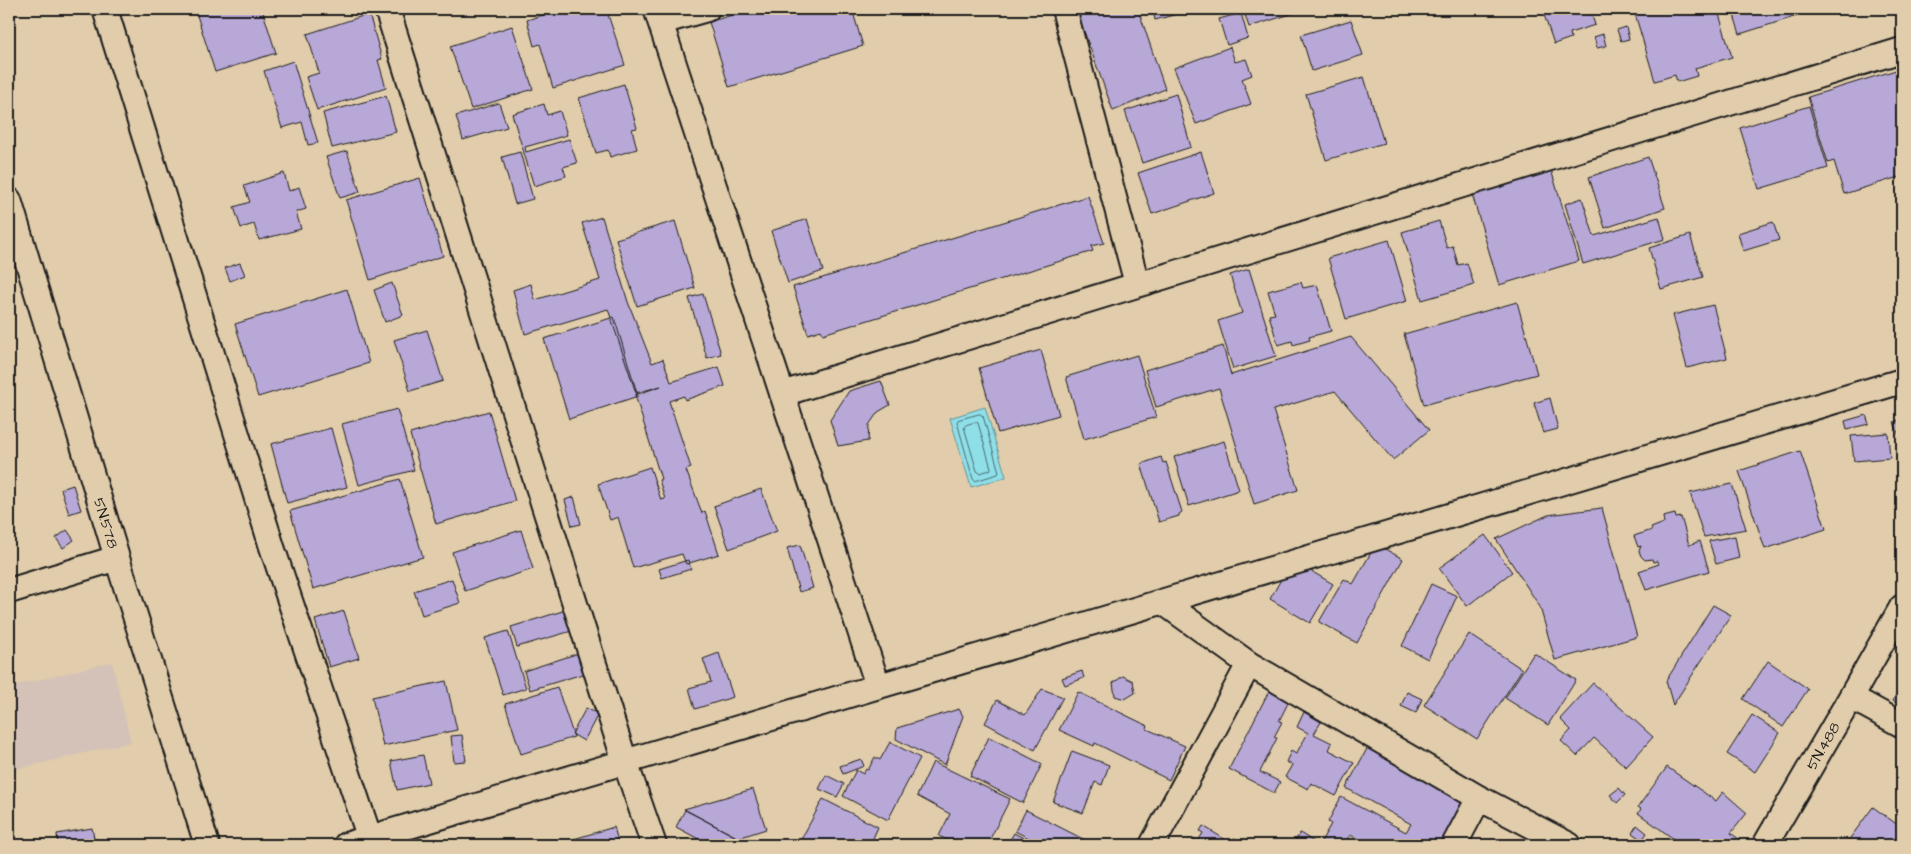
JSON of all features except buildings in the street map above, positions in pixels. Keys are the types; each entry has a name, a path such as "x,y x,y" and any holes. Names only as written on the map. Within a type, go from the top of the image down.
{"street":[{"path":"105,9 272,547 371,842"},
{"path":"387,9 625,762 654,845"},
{"path":"707,9 659,15 878,686"},
{"path":"1064,9 1137,284"},
{"path":"782,394 1902,50"},
{"name":"5N.578","path":"9,200 117,558 207,845"},
{"path":"346,845 371,842 625,762 1902,381"},
{"path":"9,591 117,558"},
{"path":"1163,602 1249,664 1479,798 1569,845"},
{"name":"5N.488","path":"1766,845 1902,607"},
{"path":"1152,845 1249,664"},
{"path":"1851,697 1902,725"},
{"path":"1454,845 1479,798"}],"shaded area":[{"path":"112,662 131,742 9,771 9,687"}],"water":[{"path":"985,407 1006,477 971,487 950,418"}]}
